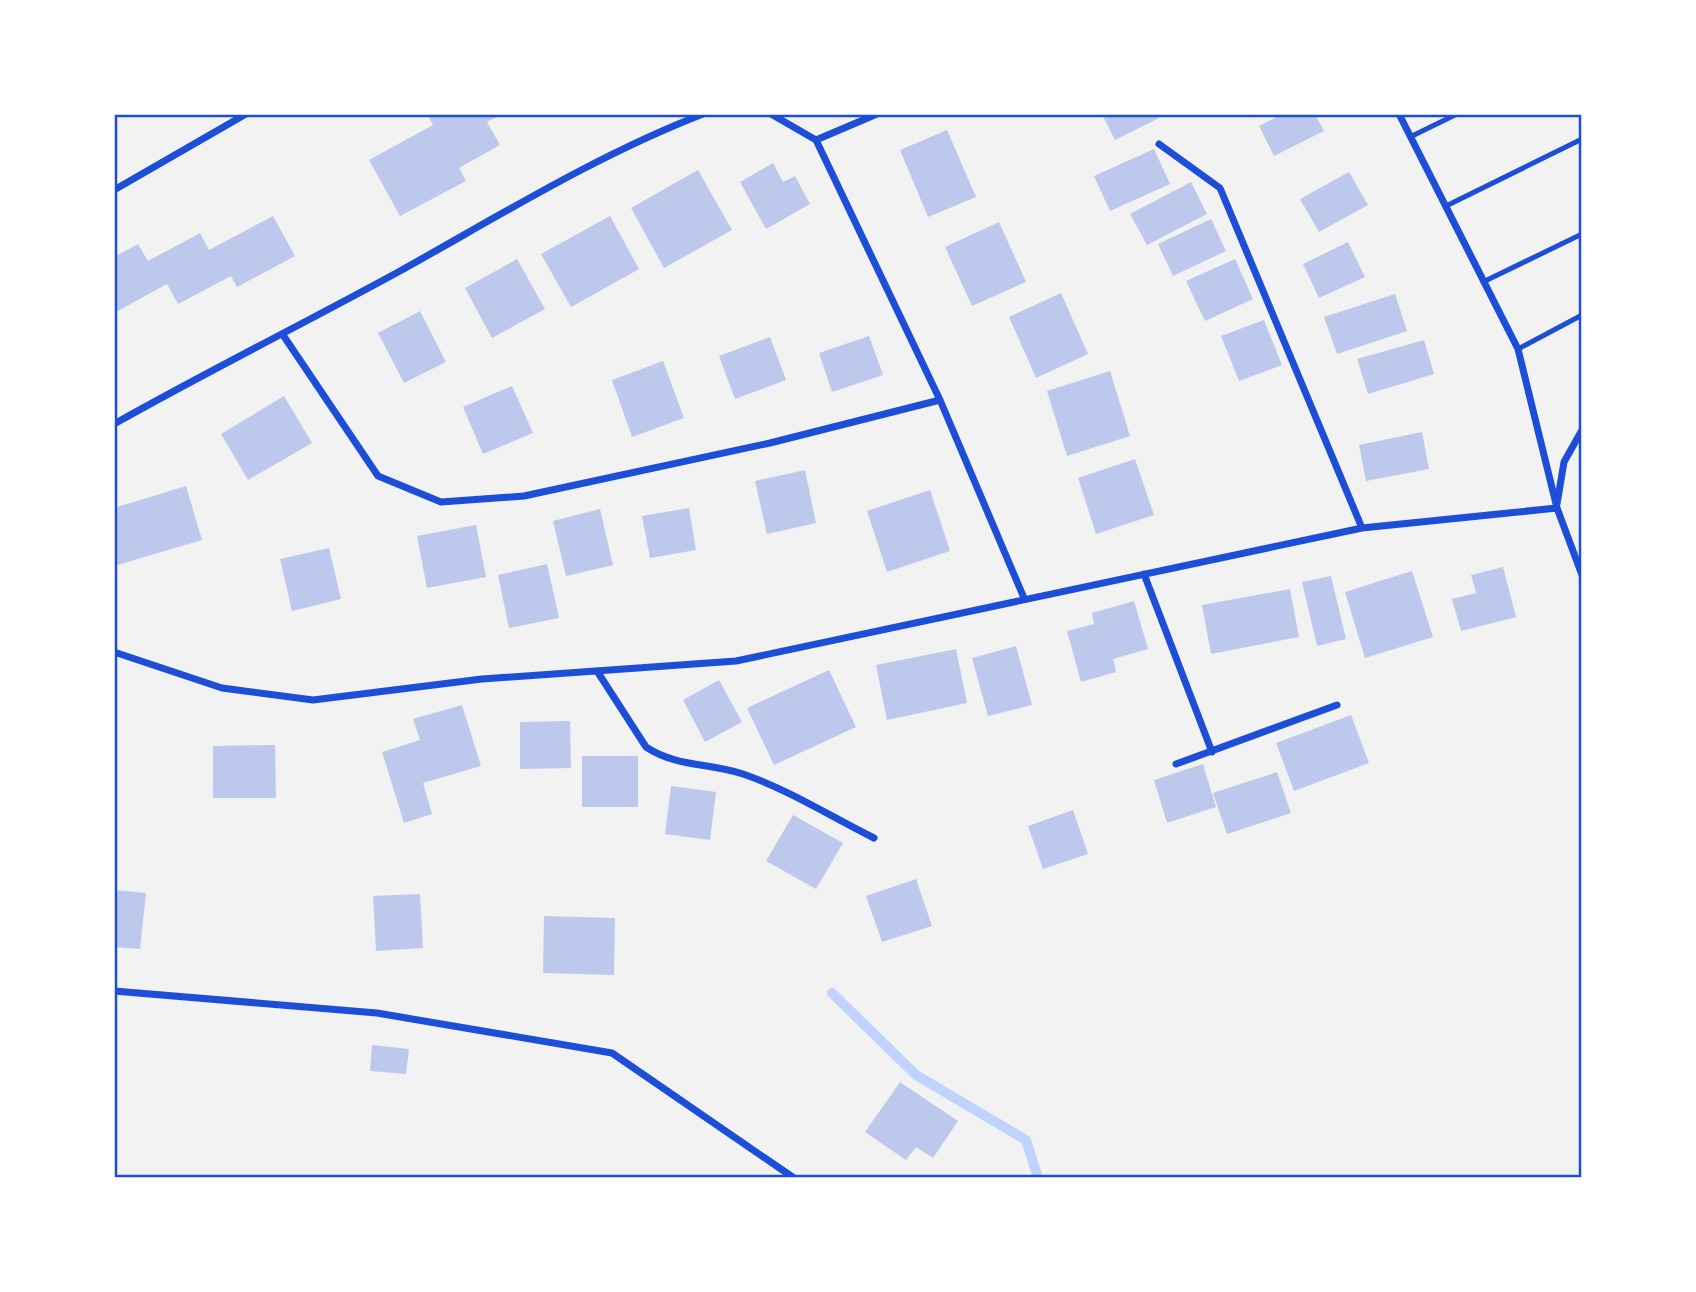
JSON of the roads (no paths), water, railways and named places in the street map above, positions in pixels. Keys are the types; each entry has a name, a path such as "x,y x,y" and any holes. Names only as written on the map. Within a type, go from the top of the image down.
{"street":[{"path":"114,190 246,114"},
{"path":"114,424 210,370 283,335 585,168 703,114"},
{"path":"771,114 816,140 940,400 1024,598"},
{"path":"816,140 877,114"},
{"path":"1399,114 1518,349 1557,509 1582,575"},
{"path":"1158,144 1220,188 1362,528"},
{"path":"283,335 378,475 441,502 524,496 770,443 940,400"},
{"path":"1557,509 1564,462 1582,430"},
{"path":"114,652 222,688 313,700 482,679 736,661 1362,528 1557,509"},
{"path":"1144,574 1212,752"},
{"path":"597,671 646,747 657,755 676,762 743,774 874,838"},
{"path":"1176,764 1337,705"},
{"path":"114,992 377,1013 612,1053 794,1178"}],"lane":[{"path":"1410,136 1457,114"},
{"path":"1446,206 1582,139"},
{"path":"1483,282 1582,234"},
{"path":"1518,349 1582,315"}],"waterway":[{"path":"832,993 916,1075 1026,1140 1038,1178"}]}
